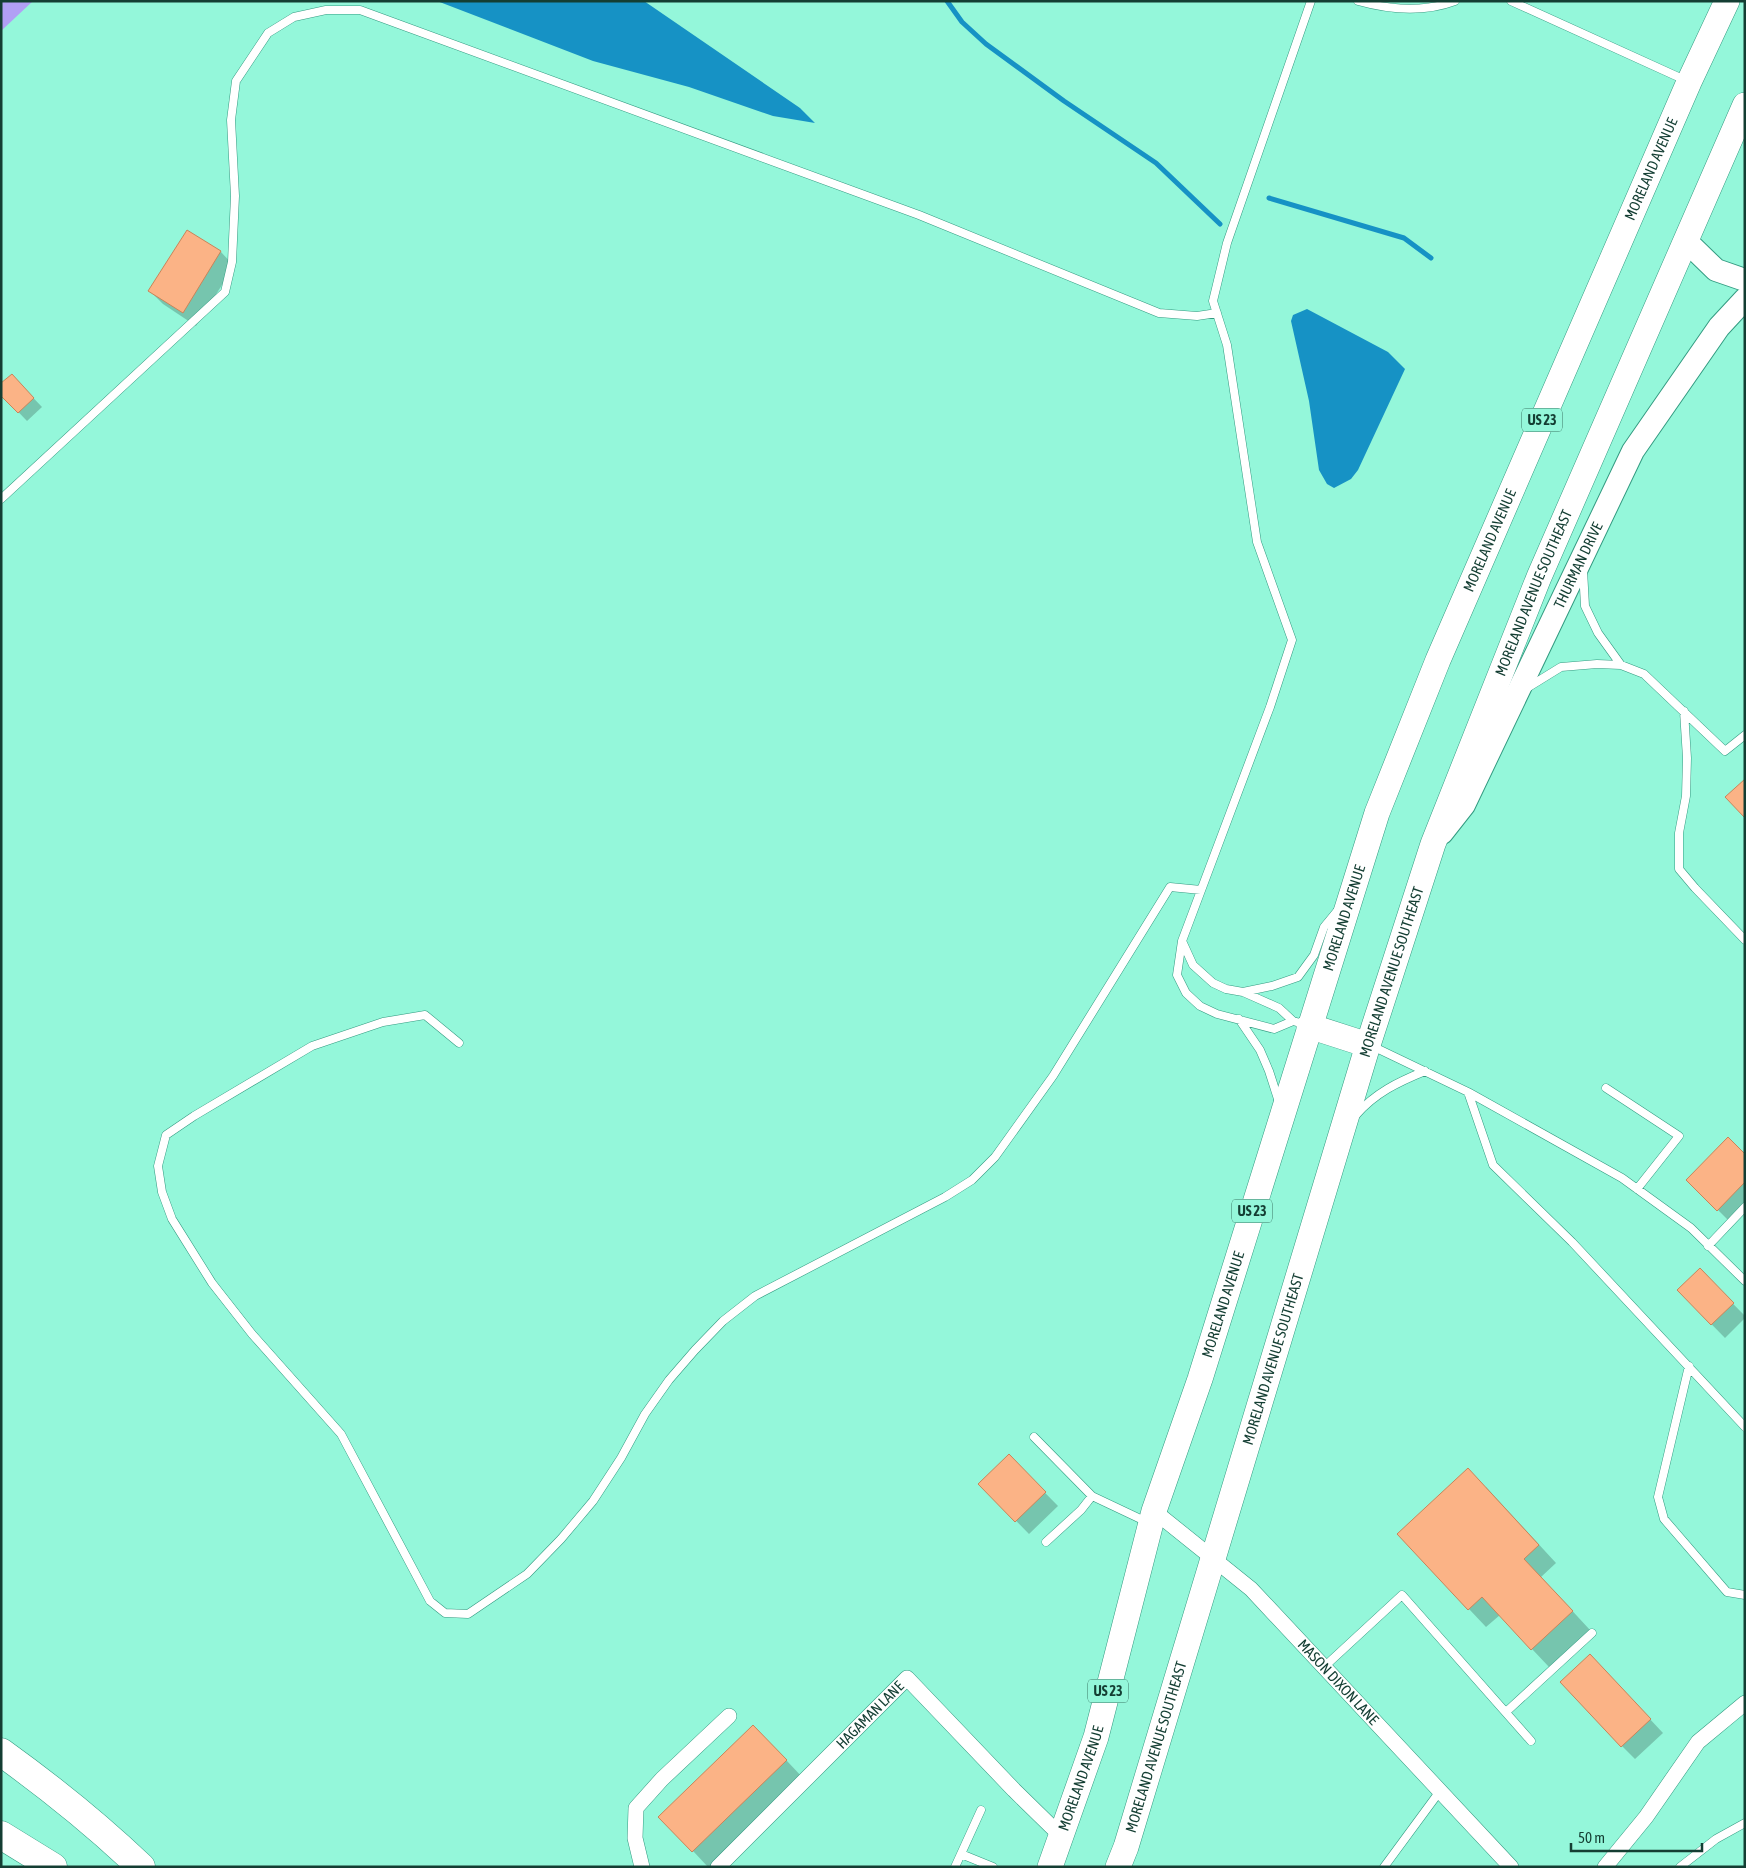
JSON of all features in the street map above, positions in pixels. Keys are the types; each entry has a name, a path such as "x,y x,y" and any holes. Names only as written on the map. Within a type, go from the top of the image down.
{"highway":[{"path":"1,1752 49,1786 141,1867"},
{"path":"1,1836 53,1867"}],"main road":[{"name":"MORELAND AVENUE","path":"1050,1867 1096,1737 1152,1517 1200,1378 1283,1114 1301,1023 1352,894 1377,813 1438,660 1689,82 1727,1"},
{"name":"MORELAND AVENUE SOUTHEAST","path":"1118,1867 1126,1847 1214,1559 1368,1044 1433,844 1539,577 1745,105"},
{"path":"1686,241 1716,270 1745,280"},
{"name":"THURMAN DRIVE","path":"1433,844 1464,805 1633,451 1719,327 1745,299"},
{"path":"1301,1023 1368,1044"}],"street":[{"name":"MASON DIXON LANE","path":"1152,1517 1214,1559 1251,1589 1511,1867"},
{"name":"HAGAMAN LANE","path":"718,1867 907,1678 1014,1790 1061,1836"},
{"path":"1605,1867 1646,1817 1698,1742 1745,1703"},
{"path":"642,1867 635,1838 636,1808 662,1779 729,1716"}],"lane":[{"path":"1301,1023 1274,1029 1216,1014 1200,1006 1186,992 1177,975 1182,940 1270,707 1292,640 1257,542 1227,345 1213,301 1227,242 1311,1"},
{"path":"1358,1 1378,6 1415,10 1445,5 1455,1"},
{"path":"1511,1 1689,82"},
{"path":"1,499 225,292 232,262 235,196 231,120 236,81 268,33 294,17 326,10 360,10 919,215 1159,313 1197,316 1217,314"},
{"path":"1582,557 1585,606 1598,634 1621,665"},
{"path":"1517,694 1561,667 1598,664 1621,665 1644,674 1725,751 1745,735"},
{"path":"1684,711 1687,758 1686,796 1680,833 1679,868 1695,888 1745,940"},
{"path":"459,1043 425,1015 383,1022 312,1046 194,1116 166,1135 158,1166 162,1192 172,1219 212,1283 252,1334 341,1434 430,1602 445,1613 468,1614 527,1574 561,1539 593,1501 645,1414 668,1380 723,1321 756,1296 945,1197 972,1180 995,1157 1053,1076 1170,887 1201,890"},
{"path":"1244,992 1272,986 1298,976 1314,955 1324,927 1352,894"},
{"path":"1182,940 1193,965 1213,983 1226,989 1244,992 1279,1008 1301,1023"},
{"path":"1239,1019 1260,1050 1283,1114"},
{"path":"1368,1044 1468,1092 1622,1178 1690,1228 1745,1282"},
{"path":"1342,1132 1375,1097 1394,1084 1424,1071"},
{"path":"1606,1088 1679,1136 1637,1188"},
{"path":"1468,1092 1493,1165 1572,1242 1745,1427"},
{"path":"1708,1246 1745,1207"},
{"path":"1689,1366 1658,1497 1664,1519 1727,1592 1745,1595"},
{"path":"1034,1438 1092,1496 1152,1517"},
{"path":"1046,1542 1081,1510 1092,1496"},
{"path":"1324,1667 1402,1595 1531,1740"},
{"path":"1506,1712 1592,1633"},
{"path":"1384,1867 1440,1791"},
{"path":"955,1867 981,1810"},
{"path":"1680,1867 1716,1839 1745,1823"},
{"path":"961,1854 993,1867"}],"shaded area":[{"path":"1,1 33,1 1,31"}],"water":[{"path":"437,1 644,1 800,108 815,123 773,116 689,87 593,61"},
{"path":"1307,309 1388,352 1405,369 1358,470 1351,479 1334,488 1327,484 1319,470 1309,401 1291,321 1293,315"}],"building":[{"path":"187,230 221,251 183,313 148,291"},
{"path":"12,374 34,398 18,413 1,396 1,383"},
{"path":"1745,779 1745,818 1725,797"},
{"path":"1728,1137 1745,1154 1745,1182 1717,1211 1686,1180"},
{"path":"1700,1268 1734,1303 1711,1325 1677,1290"},
{"path":"1009,1454 1046,1492 1015,1522 978,1484"},
{"path":"1468,1468 1539,1545 1524,1559 1573,1611 1531,1650 1482,1597 1468,1610 1397,1534"},
{"path":"1590,1654 1651,1719 1621,1747 1560,1682"},
{"path":"753,1725 787,1760 692,1852 658,1817"}],"waterway":[{"path":"947,1 962,22 986,44 1064,101 1156,163 1220,224"},
{"path":"1269,198 1404,238 1431,258"}]}
